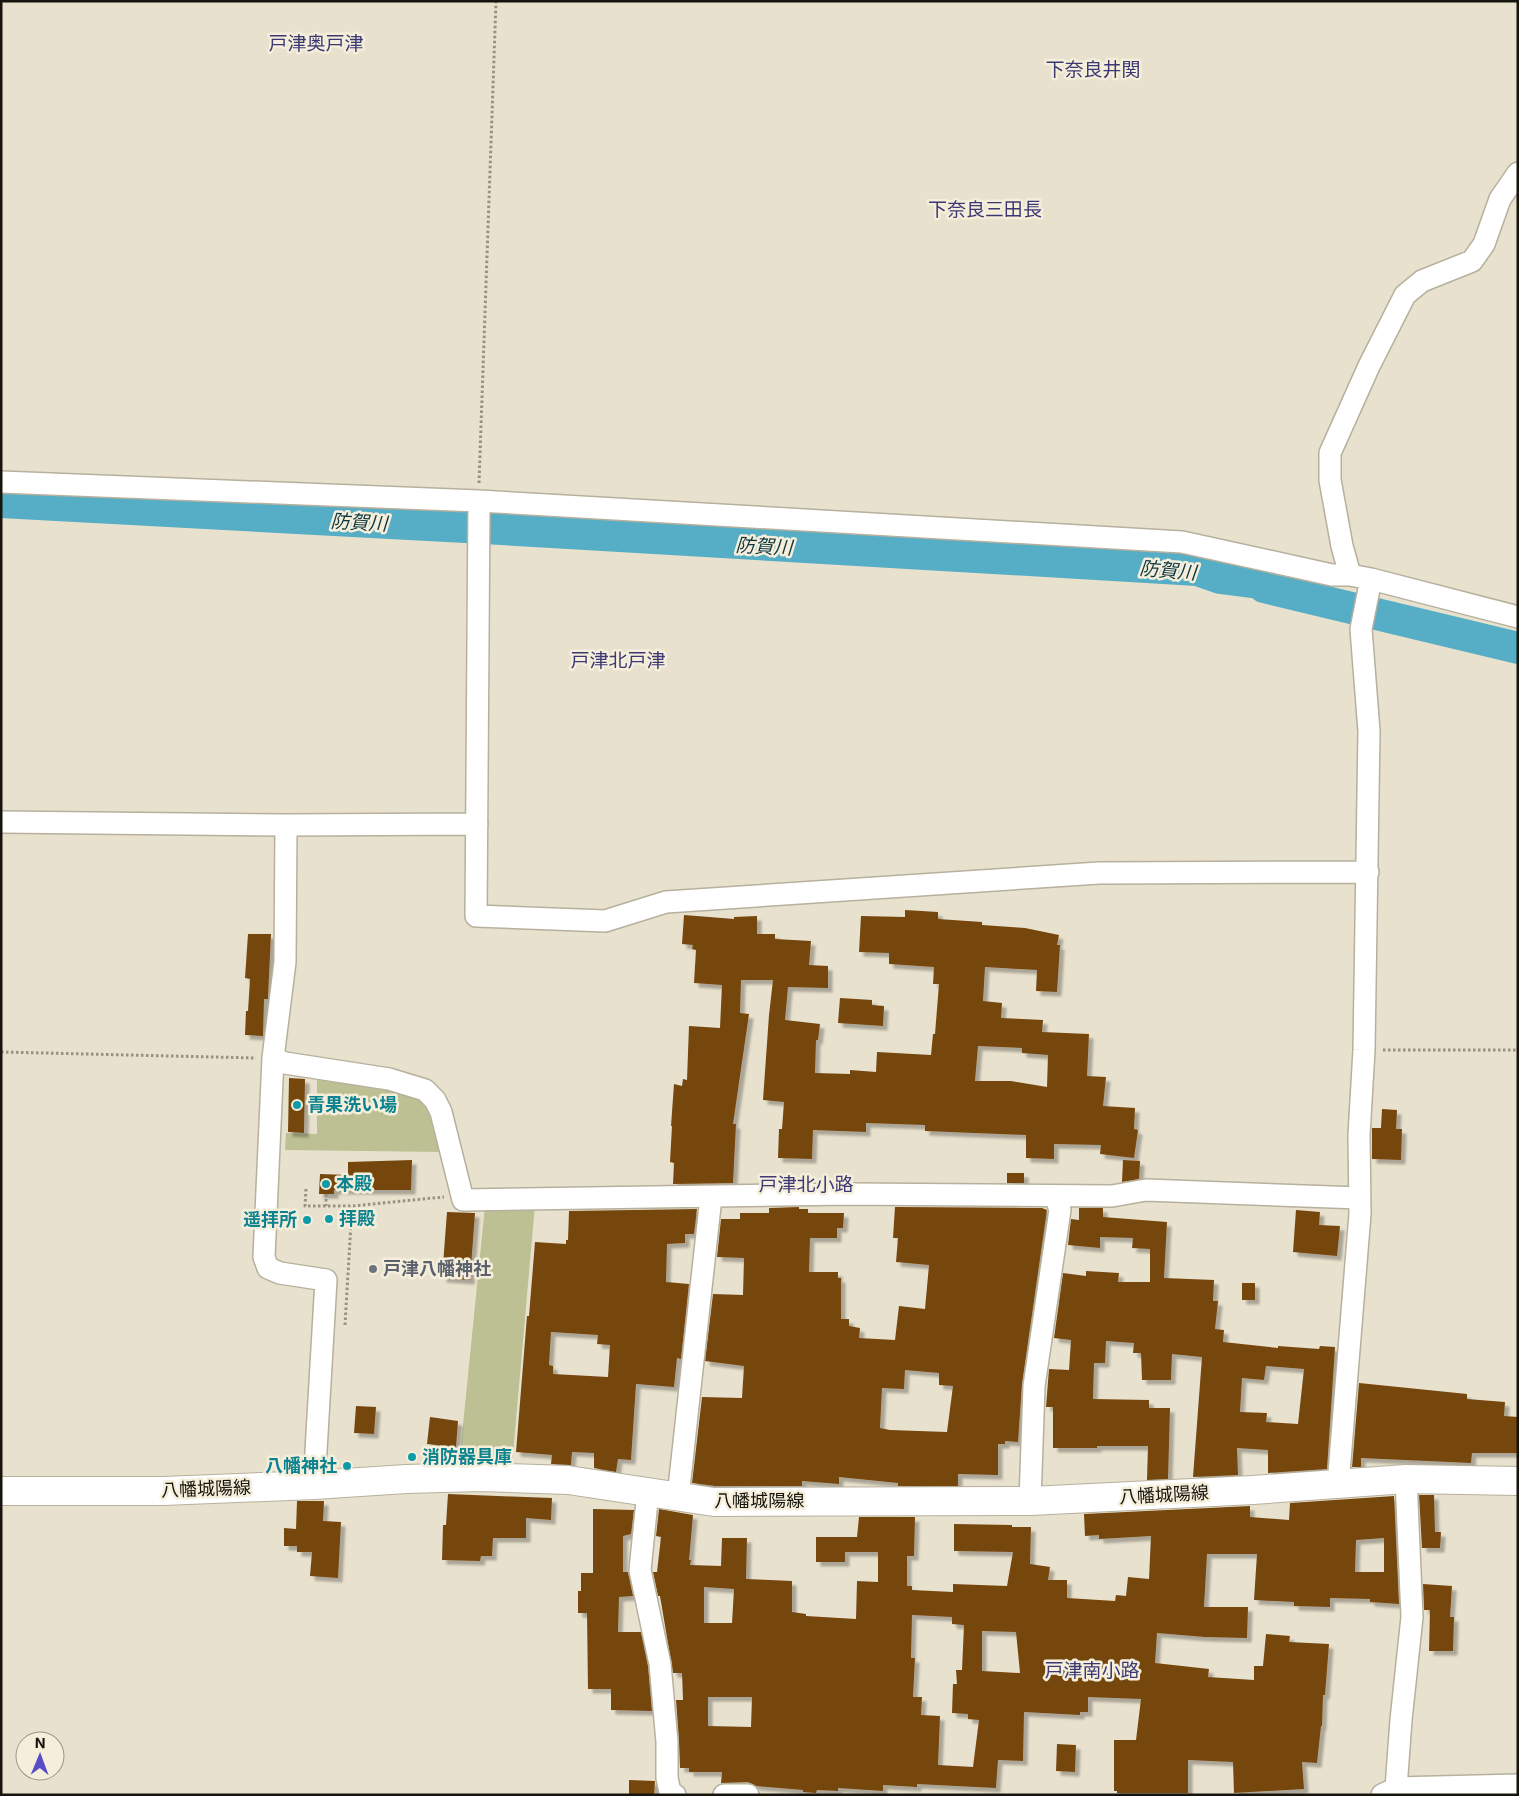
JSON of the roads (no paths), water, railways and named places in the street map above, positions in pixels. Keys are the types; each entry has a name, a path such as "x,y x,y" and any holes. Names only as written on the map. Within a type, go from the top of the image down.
{"main road":[{"name":"八幡城陽線","path":"1,1491 163,1492 406,1479 481,1477 568,1480 714,1502 1030,1501 1338,1485 1406,1479 1518,1481"}],"street":[{"path":"1350,575 1342,546 1330,480 1330,453 1369,366 1405,295 1422,280 1472,261 1484,244 1500,199 1518,173"},
{"path":"1,482 479,501 1182,542 1332,575 1350,575 1370,584 1518,617"},
{"path":"479,501 476,916 605,921 666,902 1100,872 1368,872"},
{"path":"1338,1485 1360,1214 1359,1134 1364,1050 1370,731 1361,630 1370,584"},
{"path":"1,822 286,825 477,824"},
{"path":"286,825 285,962 273,1058 264,1257 268,1268 280,1274 326,1280 314,1485"},
{"path":"273,1058 285,1063 389,1079 425,1090 435,1100 441,1112 463,1200 849,1194 1112,1196 1146,1190 1359,1198"},
{"path":"1030,1501 1034,1386 1060,1210 1055,1196"},
{"path":"678,1497 711,1197"},
{"path":"1406,1479 1412,1617 1401,1720 1389,1791 1518,1785"},
{"path":"648,1491 640,1570 660,1664 667,1778 670,1792 674,1795"},
{"path":"724,1795 748,1795"}],"waterway":[{"name":"防賀川","path":"1,502 1197,570 1220,578 1259,583 1264,587 1518,648"}],"place":[{"name":"青果洗い場","path":"297,1105"},
{"name":"本殿","path":"326,1184"},
{"name":"拝殿","path":"329,1219"},
{"name":"遥拝所","path":"307,1220"},
{"name":"戸津八幡神社","path":"373,1269"},
{"name":"消防器具庫","path":"412,1457"},
{"name":"八幡神社","path":"347,1466"}],"district":[{"name":"戸津奥戸津","path":"316,43"},
{"name":"下奈良井関","path":"1093,69"},
{"name":"下奈良三田長","path":"985,209"},
{"name":"戸津北戸津","path":"618,660"},
{"name":"戸津北小路","path":"806,1184"},
{"name":"戸津南小路","path":"1092,1670"}]}
